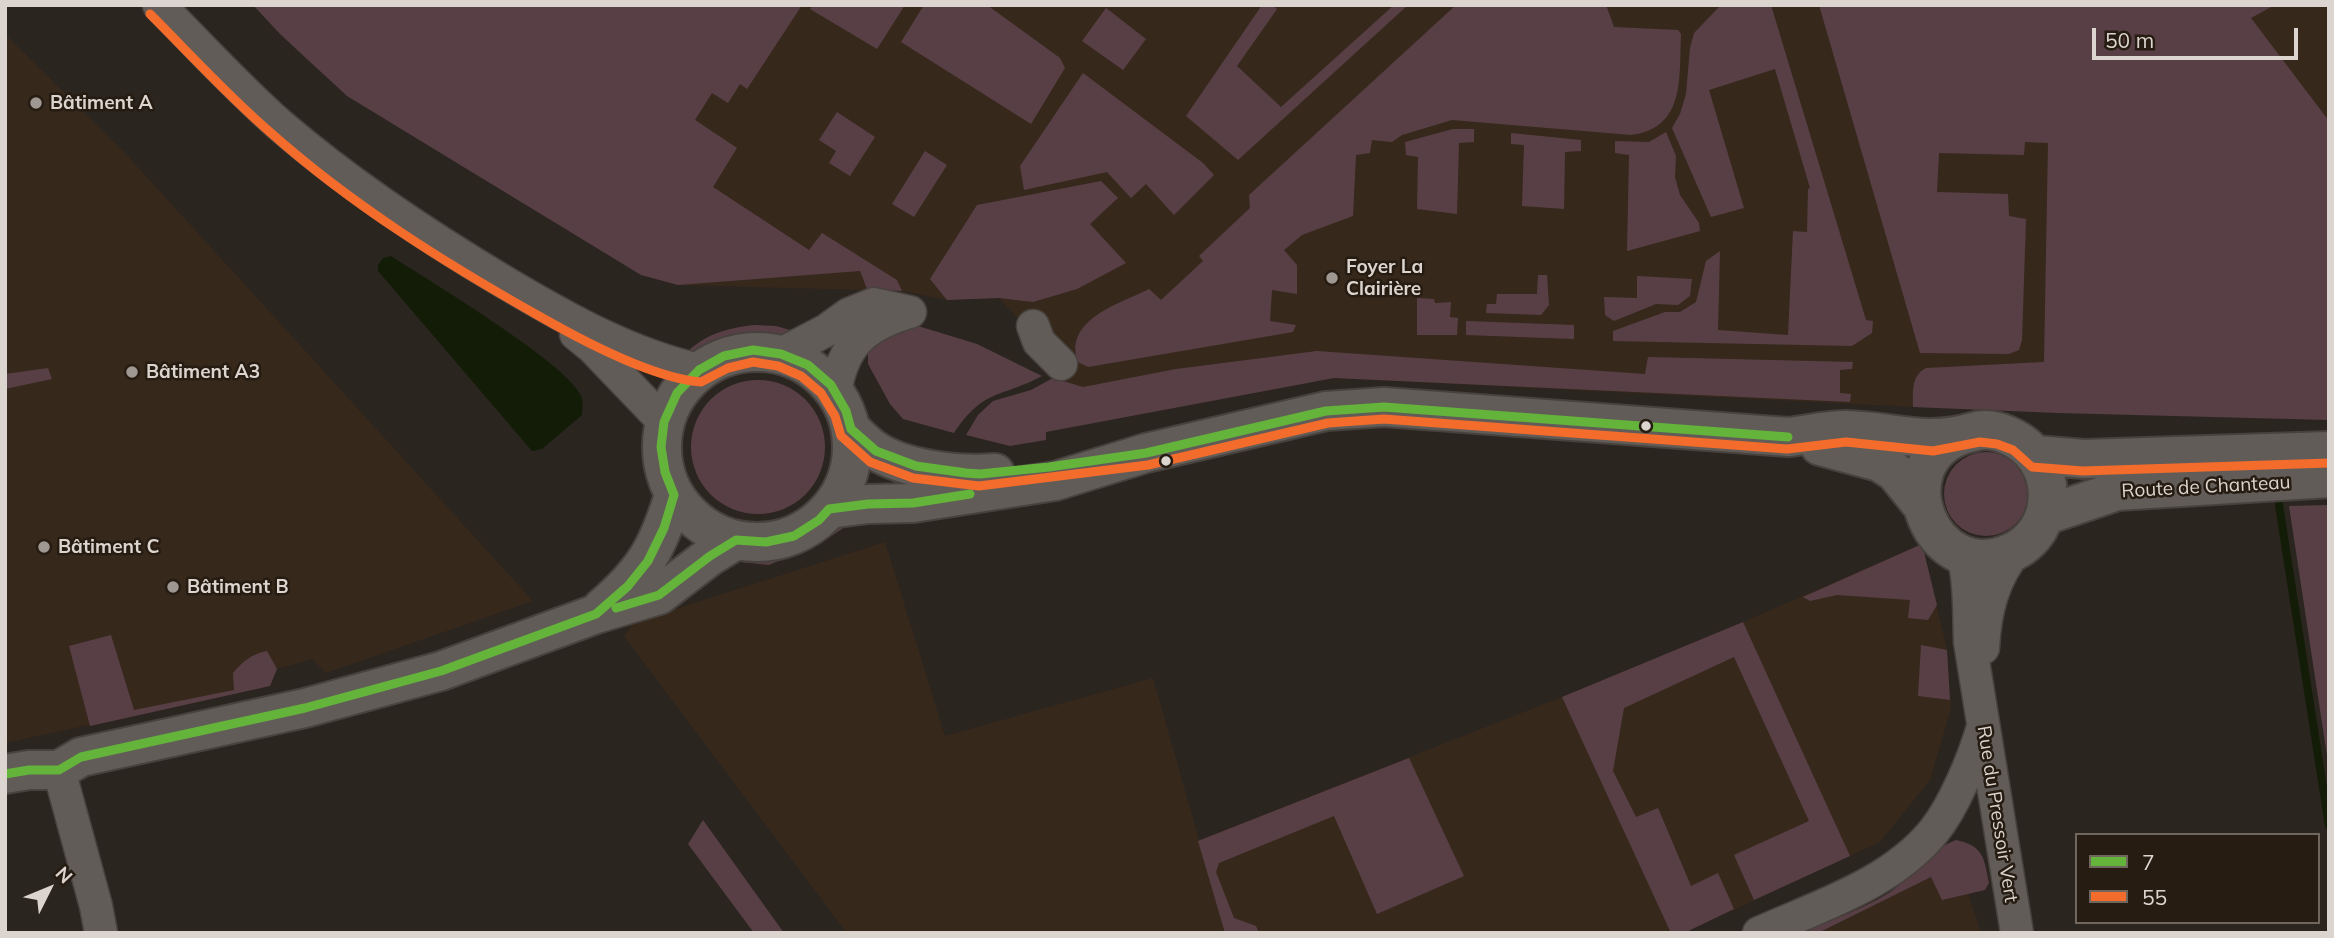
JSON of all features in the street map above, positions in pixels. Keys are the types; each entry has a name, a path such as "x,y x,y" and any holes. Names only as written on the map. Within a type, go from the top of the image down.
{"main road":[{"path":"753,350 781,354 808,365 831,385 846,411 851,429 853,441 850,471 839,498 819,520 794,536 766,542 736,540 700,524 674,495 665,472 661,447 664,422 677,393 699,370 724,356 753,350"},
{"path":"829,509 850,505 913,503 1055,481 1146,453 1326,411 1384,407 1788,437 1879,462 1895,472 1921,504 1928,523 1939,539 1955,551 1973,557 1992,558 2017,549 2037,531 2046,515 2049,495 2046,474 2035,455 2020,440 2000,432 1979,430 1933,439 1846,430 1788,437"},
{"path":"851,429 882,454 916,466 966,473 1049,467 1146,453"},
{"path":"1921,504 1927,465 1940,448 1962,435"},
{"name":"Route de Chanteau","path":"2035,455 2084,459 2279,451 2329,452"},
{"name":"Route de Chanteau","path":"2046,515 2117,491 2329,478"},
{"path":"596,614 628,586 648,561 664,528 674,495"},
{"path":"5,774 29,770 59,770 80,757 305,708 441,671 596,614 659,595 709,556 736,540"}],"street":[{"path":"159,5 279,124 357,186 427,236 537,301 615,342 653,358 699,370"},
{"path":"537,301 592,347 664,422"},
{"path":"781,354 827,330 849,314 874,304 910,312 883,320 861,334 850,348 839,372 835,393"},
{"path":"1033,326 1039,342 1061,364"},
{"name":"Rue du Pressoir Vert","path":"1979,695 1984,625 1997,579 2003,566 2017,549"},
{"name":"Rue du Pressoir Vert","path":"1964,554 1969,578 1967,597 1970,642 2017,933"},
{"path":"1759,933 1862,887 1905,860 1935,830 1972,763 1983,728"},
{"path":"59,770 96,906 100,933"}],"shaded area":[{"path":"253,5 802,5 747,89 740,84 728,103 712,93 695,120 737,148 713,187 809,250 822,233 897,280 902,291 867,289 860,271 678,285 641,275 347,96"},
{"path":"714,5 2329,5 2329,420 1916,407 1334,378 1045,432 1066,369 999,298 947,300 902,291 678,285 641,275"},
{"path":"813,5 905,5 877,49 810,9"},
{"path":"924,5 987,5 1060,58 1065,68 1031,124 901,42"},
{"path":"1262,5 1272,5 1277,9 1237,66 1281,107 1394,5 1408,5 1238,160 1186,116"},
{"path":"1456,5 1606,5 1614,27 1678,30 1681,34 1676,98 1662,122 1649,130 1631,135 1452,120 1402,135 1392,142 1372,140 1370,153 1356,155 1353,216 1302,235 1284,250 1297,265 1297,294 1272,290 1270,321 1296,325 1293,332 1088,367 1078,362 1076,347 1086,324 1109,308 1149,289 1161,300 1203,261 1199,256 1250,208 1249,195"},
{"path":"1721,5 1771,5 1866,320 1873,321 1872,333 1852,346 1613,341 1613,331 1665,312 1680,312 1696,302 1706,261 1720,251 1718,330 1788,335 1793,231 1807,232 1810,188 1775,69 1709,90 1744,208 1711,217 1672,128 1686,94 1694,33"},
{"path":"1819,5 2275,5 2251,18 2329,121 2329,420 1913,407 1915,380 1926,368 2044,362 2048,143 2025,142 2024,155 1939,153 1937,192 2008,194 2009,216 2026,219 2022,340 2019,350 2009,354 1920,353"},
{"path":"1106,8 1146,39 1123,70 1082,41"},
{"path":"5,34 125,153 533,601 326,673 312,659 277,669 270,686 5,743"},
{"path":"1083,73 1203,163 1214,175 1174,215 1146,184 1131,198 1107,172 1024,190 1020,166"},
{"path":"837,112 875,137 850,176 829,163 836,151 819,140"},
{"path":"1453,129 1474,129 1474,142 1459,143 1457,214 1417,209 1418,157 1406,155 1405,142"},
{"path":"1666,132 1676,156 1675,177 1680,195 1699,223 1700,231 1627,251 1629,155 1615,153 1615,141 1649,142"},
{"path":"1511,133 1581,140 1581,151 1565,152 1564,209 1522,206 1524,145 1511,144"},
{"path":"925,151 947,165 914,217 892,204"},
{"path":"1101,181 1118,198 1090,224 1126,263 1077,289 1033,302 999,298 947,300 930,279 977,205"},
{"path":"391,256 496,324 553,366 582,398 582,415 542,449 532,451 378,271 378,265 383,258"},
{"path":"1538,275 1547,275 1549,305 1541,315 1486,313 1487,304 1496,304 1497,294 1537,294"},
{"path":"1637,276 1692,279 1690,296 1678,305 1656,304 1614,321 1605,315 1604,297 1637,298"},
{"path":"1417,298 1434,299 1435,303 1451,302 1450,317 1458,318 1457,335 1417,335"},
{"path":"1466,321 1574,325 1574,339 1466,335"},
{"path":"755,325 776,326 797,332 781,338 741,340 705,352 685,354 700,341 717,333"},
{"path":"918,326 977,344 1042,376 984,401 954,433 903,419 890,404 868,364 868,349 895,327"},
{"path":"1317,351 1645,374 1648,357 1853,362 1852,369 1840,370 1840,393 1851,394 1850,402 1334,378 1046,432 1046,440 1010,446 966,435 978,415 993,401 1031,390 1053,378 1083,387 1176,369"},
{"path":"48,368 52,379 5,389 5,374"},
{"path":"758,380 784,385 806,399 820,421 825,447 820,473 806,495 784,509 758,514 732,509 710,495 696,473 691,447 696,421 710,399 732,385"},
{"path":"647,421 655,452 656,504 645,474 642,453"},
{"path":"1986,452 2002,455 2016,464 2025,478 2028,494 2025,510 2016,524 2002,533 1986,536 1970,533 1956,524 1947,510 1944,494 1947,478 1956,464 1970,455"},
{"path":"2329,505 2329,769 2289,506"},
{"path":"850,515 842,529 821,543 769,565 741,562 724,556 739,551 766,551 790,546"},
{"path":"885,542 945,736 1153,678 1199,840 1562,697 1922,544 1947,650 1951,708 1930,780 1880,842 1684,933 847,933 624,636 635,622"},
{"path":"1922,544 1937,605 1928,620 1908,618 1910,600 1837,595 1810,601 1803,597"},
{"path":"1743,622 1850,856 1754,900 1734,855 1809,821 1734,657 1624,708 1613,771 1636,817 1658,808 1691,886 1718,873 1734,909 1684,933 1671,933 1562,697"},
{"path":"111,635 134,710 234,690 233,673 248,659 262,652 267,651 277,669 270,686 90,726 69,646"},
{"path":"1921,645 1947,650 1950,700 1918,696"},
{"path":"1409,758 1464,876 1377,914 1334,816 1219,863 1216,872 1234,918 1256,926 1259,933 1225,933 1198,841"},
{"path":"703,820 784,933 754,933 688,844"},
{"path":"1956,840 1972,846 1981,854 1989,883 1985,890 1942,900 1931,877 1818,933 1802,933 1887,894 1929,857"},
{"path":"1958,863 1981,933 1818,933"}],"waterway":[{"path":"2279,505 2329,826"}],"transit line":[{"name":"55","path":"150,14 240,104 302,159 400,232 469,275 575,336 639,366 661,373 701,382 728,368 753,362 778,366 801,376 821,393 835,416 841,436 870,462 913,478 979,486 1148,465 1328,423 1384,419 1787,449 1846,442 1933,451 1980,442 2013,450 2032,467 2083,471 2329,463"},
{"name":"7","path":"5,774 29,770 59,770 81,757 305,708 441,671 596,614 628,586 648,561 664,528 674,495 665,472 661,447 664,422 677,393 699,370 724,356 753,350 781,354 808,365 831,385 846,411 851,429 876,451 916,466 966,473 1049,467 1146,453 1326,411 1384,407 1788,437"},
{"name":"7","path":"616,608 659,595 736,540 766,542 794,536 819,520 829,509 868,504 913,503 970,494"}],"place":[{"name":"Bâtiment A","path":"36,103"},
{"name":"Foyer La Clairière","path":"1332,278"},
{"name":"Bâtiment A3","path":"132,372"},
{"name":"Bâtiment C","path":"44,547"},
{"name":"Bâtiment B","path":"173,587"}]}
